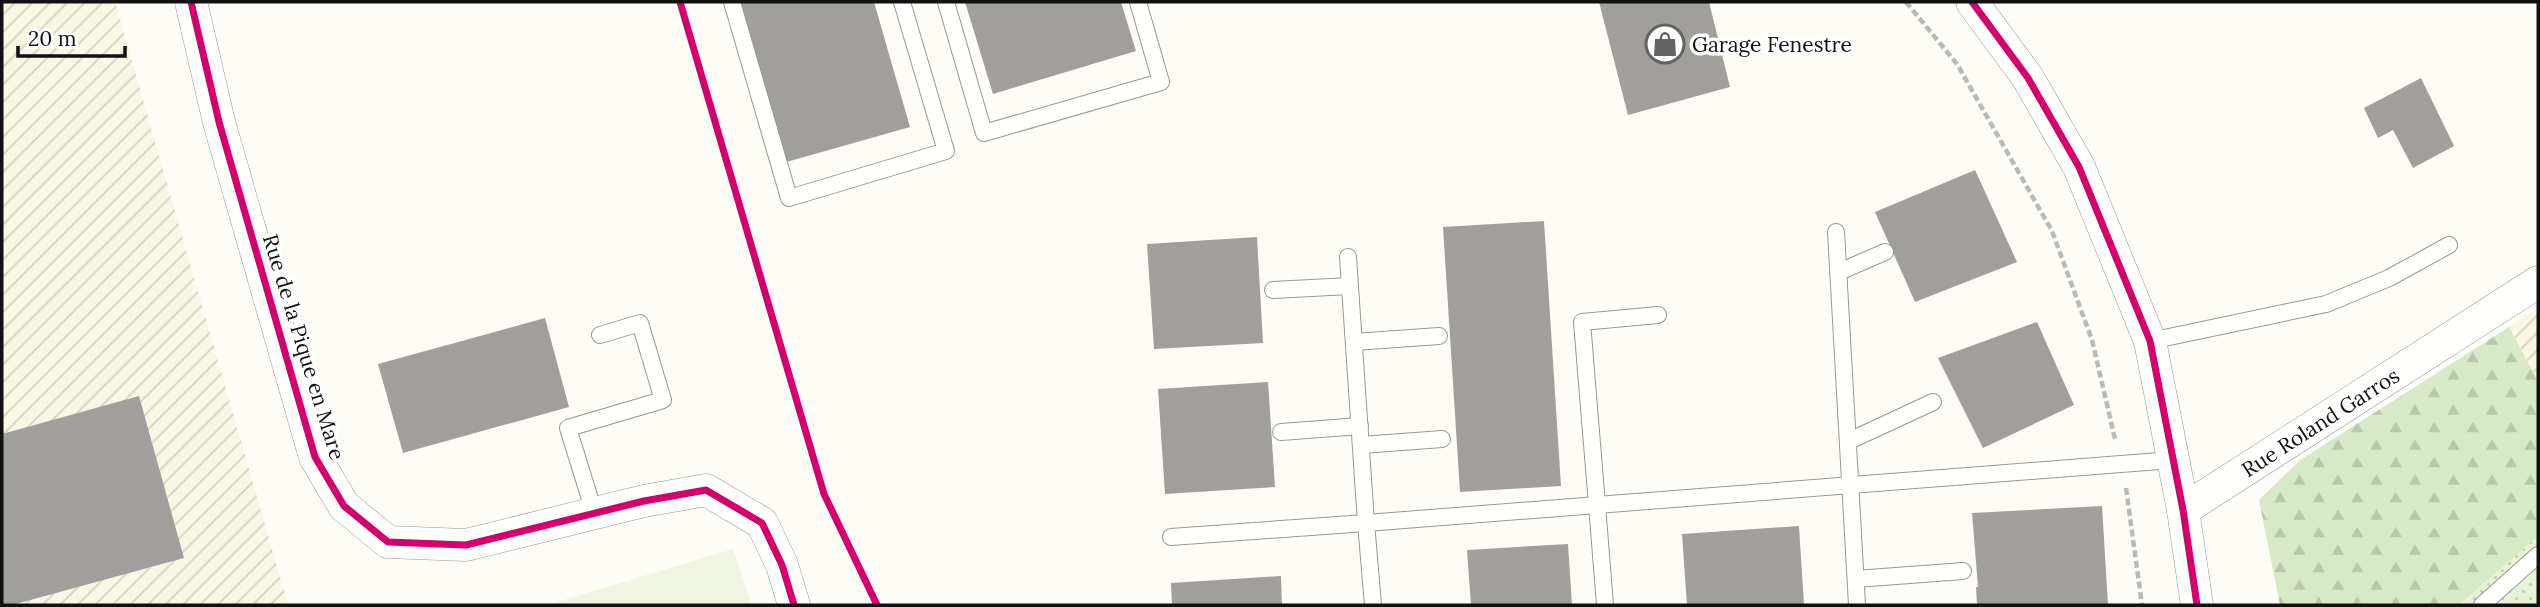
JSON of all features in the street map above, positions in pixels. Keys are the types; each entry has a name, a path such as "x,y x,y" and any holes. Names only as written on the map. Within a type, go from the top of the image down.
{"street":[{"name":"Rue de la Pique en Mare","path":"191,2 219,122 315,457 344,506 388,542 466,545 594,512 706,490 762,523 782,565 794,605"},
{"path":"1972,2 2028,78 2079,167 2150,341 2183,510 2197,605"},
{"name":"Rue Roland Garros","path":"2183,510 2538,282"}],"lane":[{"path":"732,2 789,198 946,151 902,2"},
{"path":"946,2 984,133 1161,82 1138,2"},
{"path":"1836,232 1857,605"},
{"path":"2150,341 2326,304 2389,278 2449,245"},
{"path":"1839,272 1885,252"},
{"path":"1348,257 1373,605"},
{"path":"1273,290 1350,286"},
{"path":"1605,605 1582,322 1658,316"},
{"path":"594,512 568,428 663,400 640,323 600,335"},
{"path":"1354,342 1439,336"},
{"path":"1849,441 1933,402"},
{"path":"1281,432 1360,426"},
{"path":"1361,445 1441,439"},
{"path":"1171,537 2172,460"},
{"path":"2482,605 2538,555"},
{"path":"1856,579 1963,571"}],"path":[{"path":"1906,2 1958,64 2052,231 2092,340 2122,464 2142,605"}],"shaded area":[{"path":"2,2 115,2 288,605 2,605"},
{"path":"2538,308 2538,381 2509,327"}],"green space":[{"path":"2509,327 2538,381 2538,536 2459,605 2280,605 2259,500 2300,460"},
{"path":"2538,536 2538,605 2459,605"},
{"path":"733,549 752,605 547,605"}],"building":[{"path":"737,2 874,2 910,127 783,163"},
{"path":"965,2 1121,2 1136,51 993,94"},
{"name":"Garage Fenestre","path":"1599,2 1709,2 1730,87 1628,115"},
{"path":"2421,78 2454,146 2413,168 2393,130 2378,138 2364,108"},
{"path":"1975,170 2017,262 1915,302 1875,212"},
{"path":"1544,221 1561,486 1460,492 1443,227"},
{"path":"1257,237 1263,343 1154,349 1147,244"},
{"path":"545,318 569,407 403,453 378,364"},
{"path":"2037,322 2074,405 1983,448 1938,358"},
{"path":"1268,382 1275,487 1165,494 1158,389"},
{"path":"139,396 184,558 12,605 2,605 2,434"},
{"path":"2102,506 2108,605 1977,605 1972,513"},
{"path":"1799,526 1804,605 1687,605 1682,534"},
{"path":"1568,544 1572,605 1471,605 1467,550"},
{"path":"1281,576 1282,605 1172,605 1171,583"}],"cycle path":[{"path":"191,2 219,122 315,457 344,506 388,542 466,545 644,501 706,490 762,523 782,565 794,605"},
{"path":"680,2 824,494 877,605"},
{"path":"1972,2 2028,78 2079,167 2150,341 2183,510 2197,605"}],"place":[{"name":"Garage Fenestre","path":"1665,44"}]}
